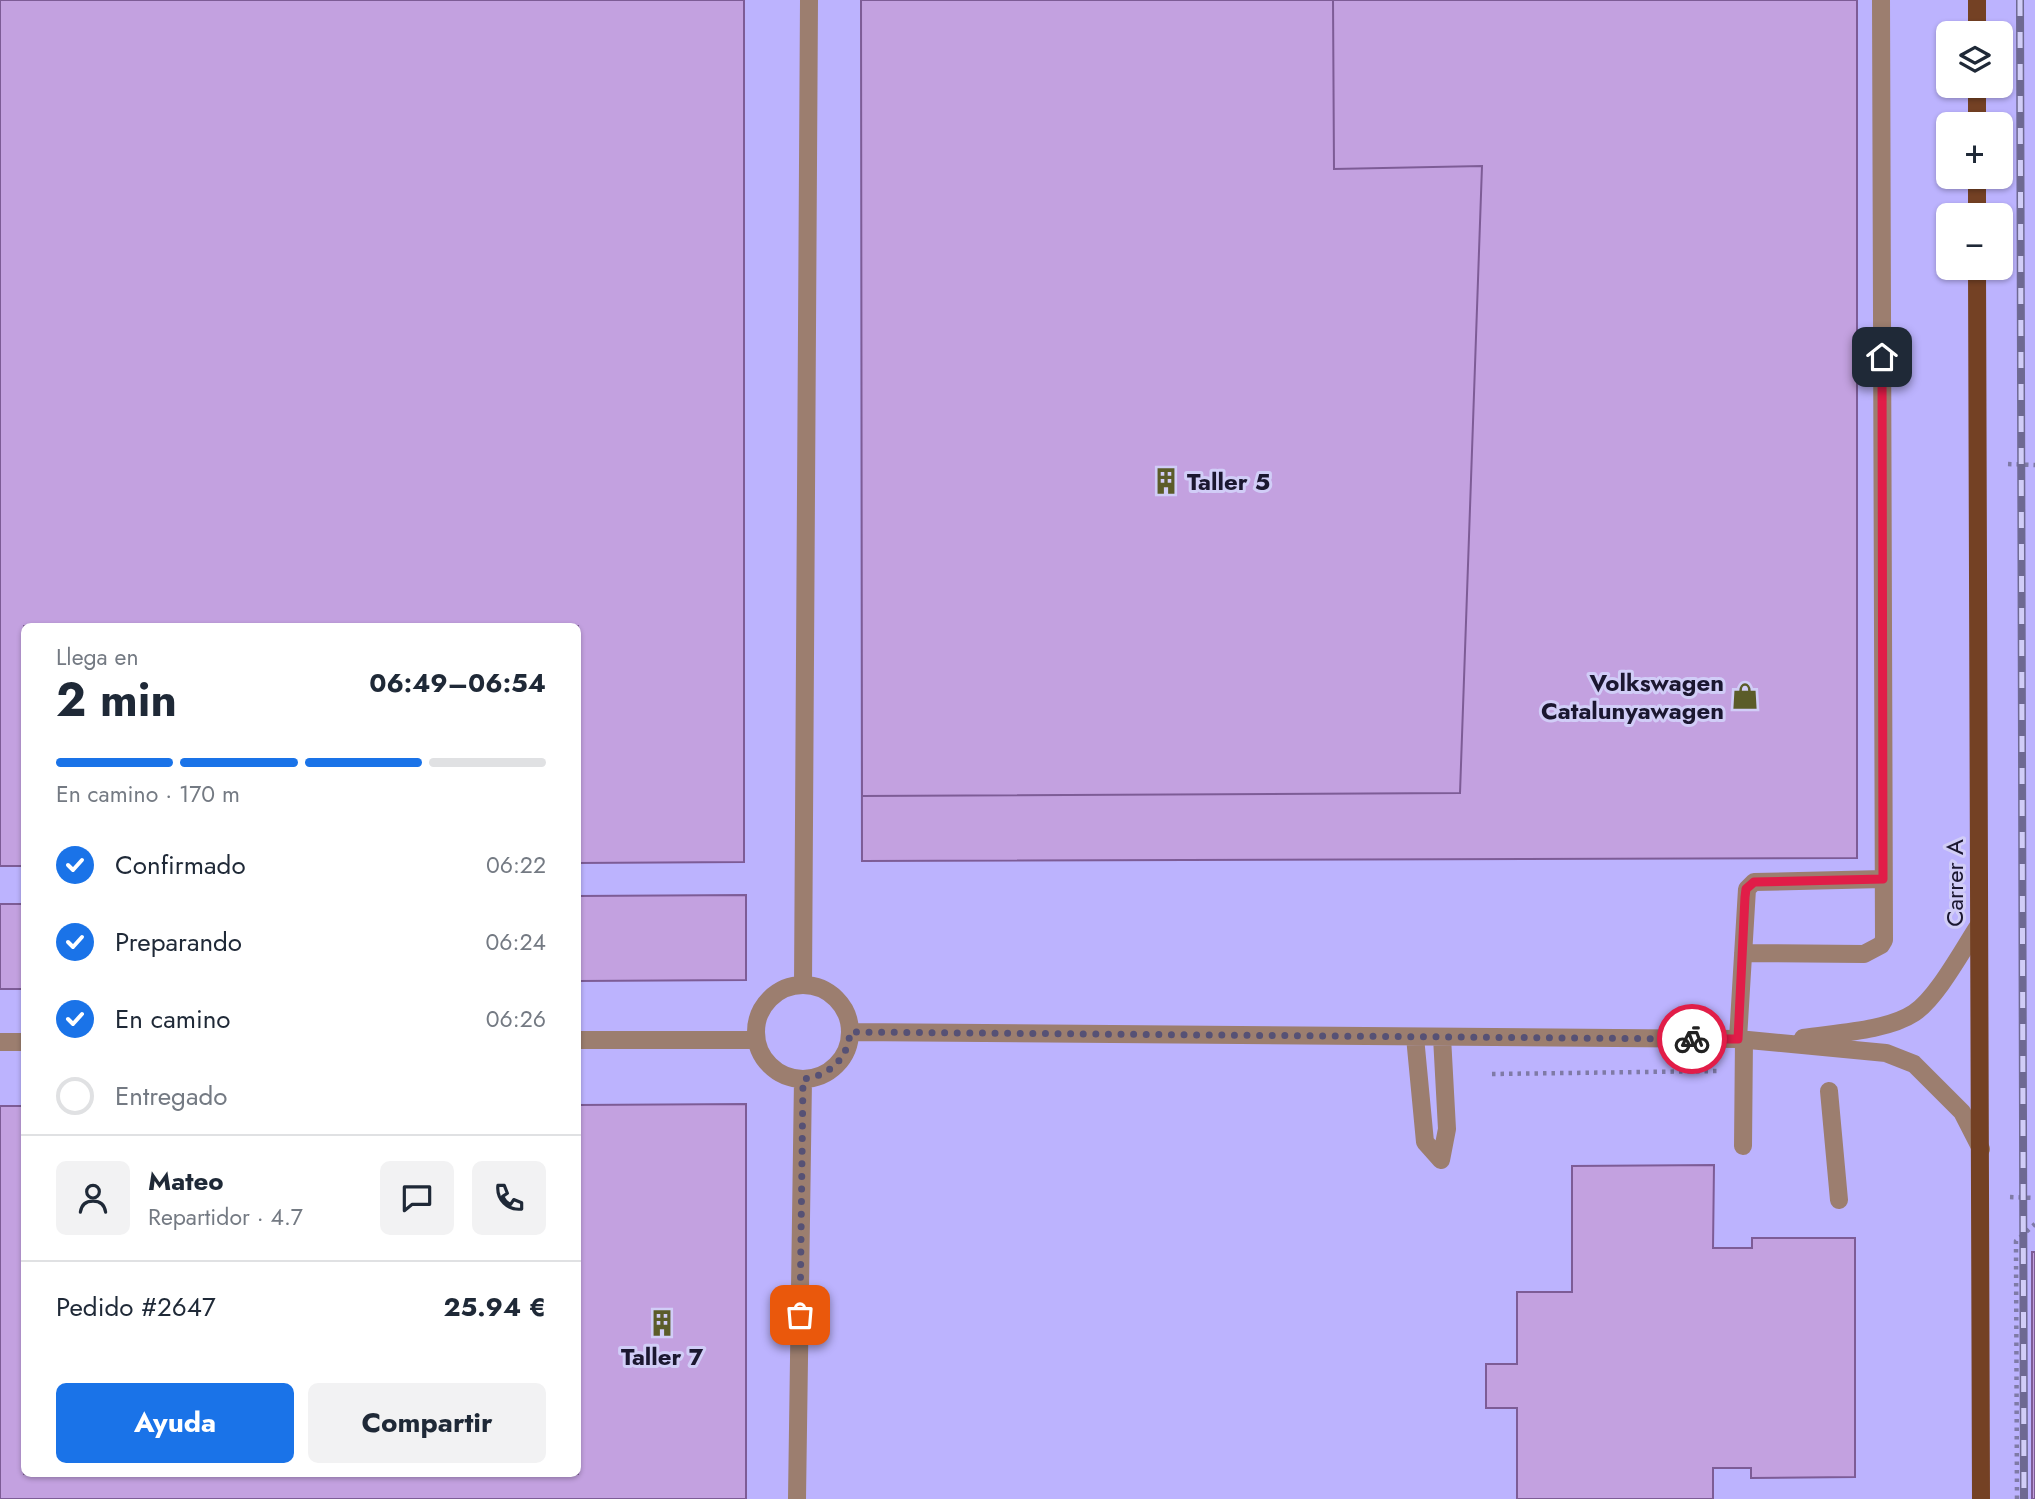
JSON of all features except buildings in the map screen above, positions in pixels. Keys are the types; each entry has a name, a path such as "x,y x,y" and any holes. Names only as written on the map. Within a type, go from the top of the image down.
{"main road":[{"path":"1977,0 1977,21"},
{"name":"Carrer A","path":"1977,280 1981,1499"}],"lane":[{"path":"803,985 809,0"},
{"path":"1743,953 1864,954 1884,940 1881,0"},
{"path":"1743,1146 1741,1039 1746,889 1754,882 1883,879"},
{"path":"1779,1041 1889,1024 1915,1013 1934,992 1979,925"},
{"path":"803,985 827,991 839,1002 847,1016 850,1032 844,1055 833,1068 819,1076 803,1079 786,1076 772,1068 762,1055 756,1040 759,1015 767,1001 787,987 803,985"},
{"path":"850,1032 1779,1041 1886,1053 1914,1065 1962,1112 1981,1149"},
{"path":"1415,1037 1425,1142 1441,1160 1447,1129 1442,1037"},
{"path":"581,1040 756,1040"},
{"path":"0,1042 21,1042"},
{"path":"797,1499 803,1079"},
{"path":"1829,1091 1839,1200"}],"path":[{"path":"2008,464 2035,465"},
{"path":"1492,1074 1742,1070"},
{"path":"2010,1197 2035,1198"},
{"path":"2017,1499 2017,1241 2035,1224"}],"shaded area":[{"path":"0,0 2035,0 2035,1499 0,1499"}],"railway":[{"path":"2020,0 2024,1499"}],"way so far":[{"path":"800,1315 803,1079 819,1076 833,1068 844,1055 850,1032 1692,1039"}],"place":[{"name":"Taller 5","path":"1166,481"},
{"name":"Volkswagen Catalunyawagen","path":"1745,696"},
{"name":"Taller 7","path":"662,1323"}],"route":[{"path":"1692,1039 1738,1039 1745,897 1746,889 1754,882 1883,879 1882,357"}]}
